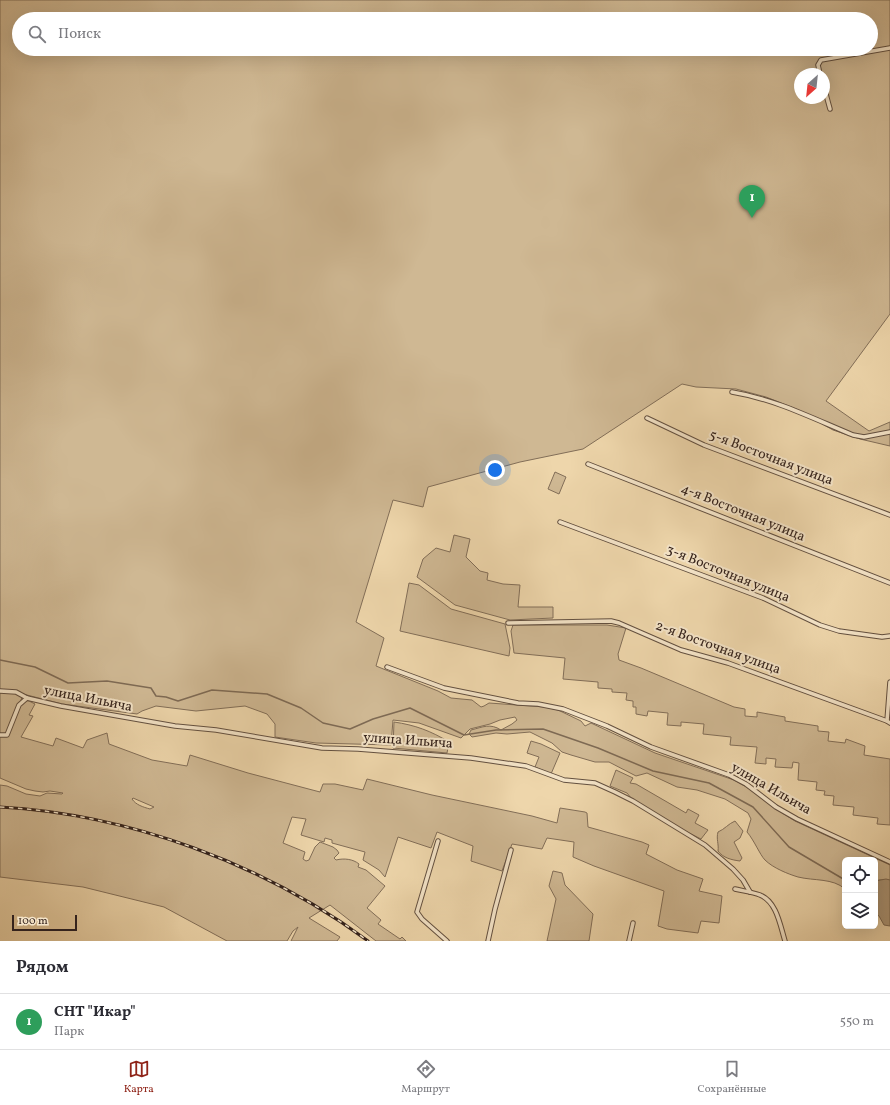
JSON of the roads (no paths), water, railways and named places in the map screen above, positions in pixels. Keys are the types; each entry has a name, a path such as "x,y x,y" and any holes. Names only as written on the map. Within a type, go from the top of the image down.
{"street":[{"path":"878,50 890,48"},
{"path":"819,68 818,65 822,60 845,56"},
{"path":"829,104 830,109"},
{"path":"732,392 749,395 786,407 853,435 864,437 890,432"},
{"name":"5-я Восточная улица","path":"647,418 704,445 890,515"},
{"name":"4-я Восточная улица","path":"588,464 890,583"},
{"name":"3-я Восточная улица","path":"560,522 763,598 839,631 882,637 890,636"},
{"name":"2-я Восточная улица","path":"508,623 611,621 619,623 681,650 728,663 888,722"},
{"name":"улица Ильича","path":"387,667 444,688 518,703 538,704 563,709 607,726 651,747 729,775 746,784 776,807 797,819 890,862"},
{"path":"888,722 890,682"},
{"name":"улица Ильича","path":"0,691 16,692 27,698 61,706 175,726 216,730 322,748 358,748 415,752 513,763 539,770 564,780 595,784 633,801 705,845 734,869 750,892"},
{"path":"0,735 7,735 19,705 27,698"},
{"path":"438,842 417,912 422,919 447,941"},
{"path":"488,941 511,850"},
{"path":"735,889 759,894 767,899 775,909 785,941"},
{"path":"629,941 633,923"}],"waterway":[{"path":"0,660 35,667 68,683 107,681 151,688 156,696 166,697 178,701 212,690 267,694 301,708 323,723 350,729 373,719 410,708 464,735 496,730 543,729 598,748 653,771 709,783 753,807 789,847 842,878"}],"railway":[{"path":"0,807 49,812 97,820 146,832 193,848 240,867 285,889 328,913 368,941"}],"place":[{"name":"СНТ \"Икар\"","path":"752,218"}]}
